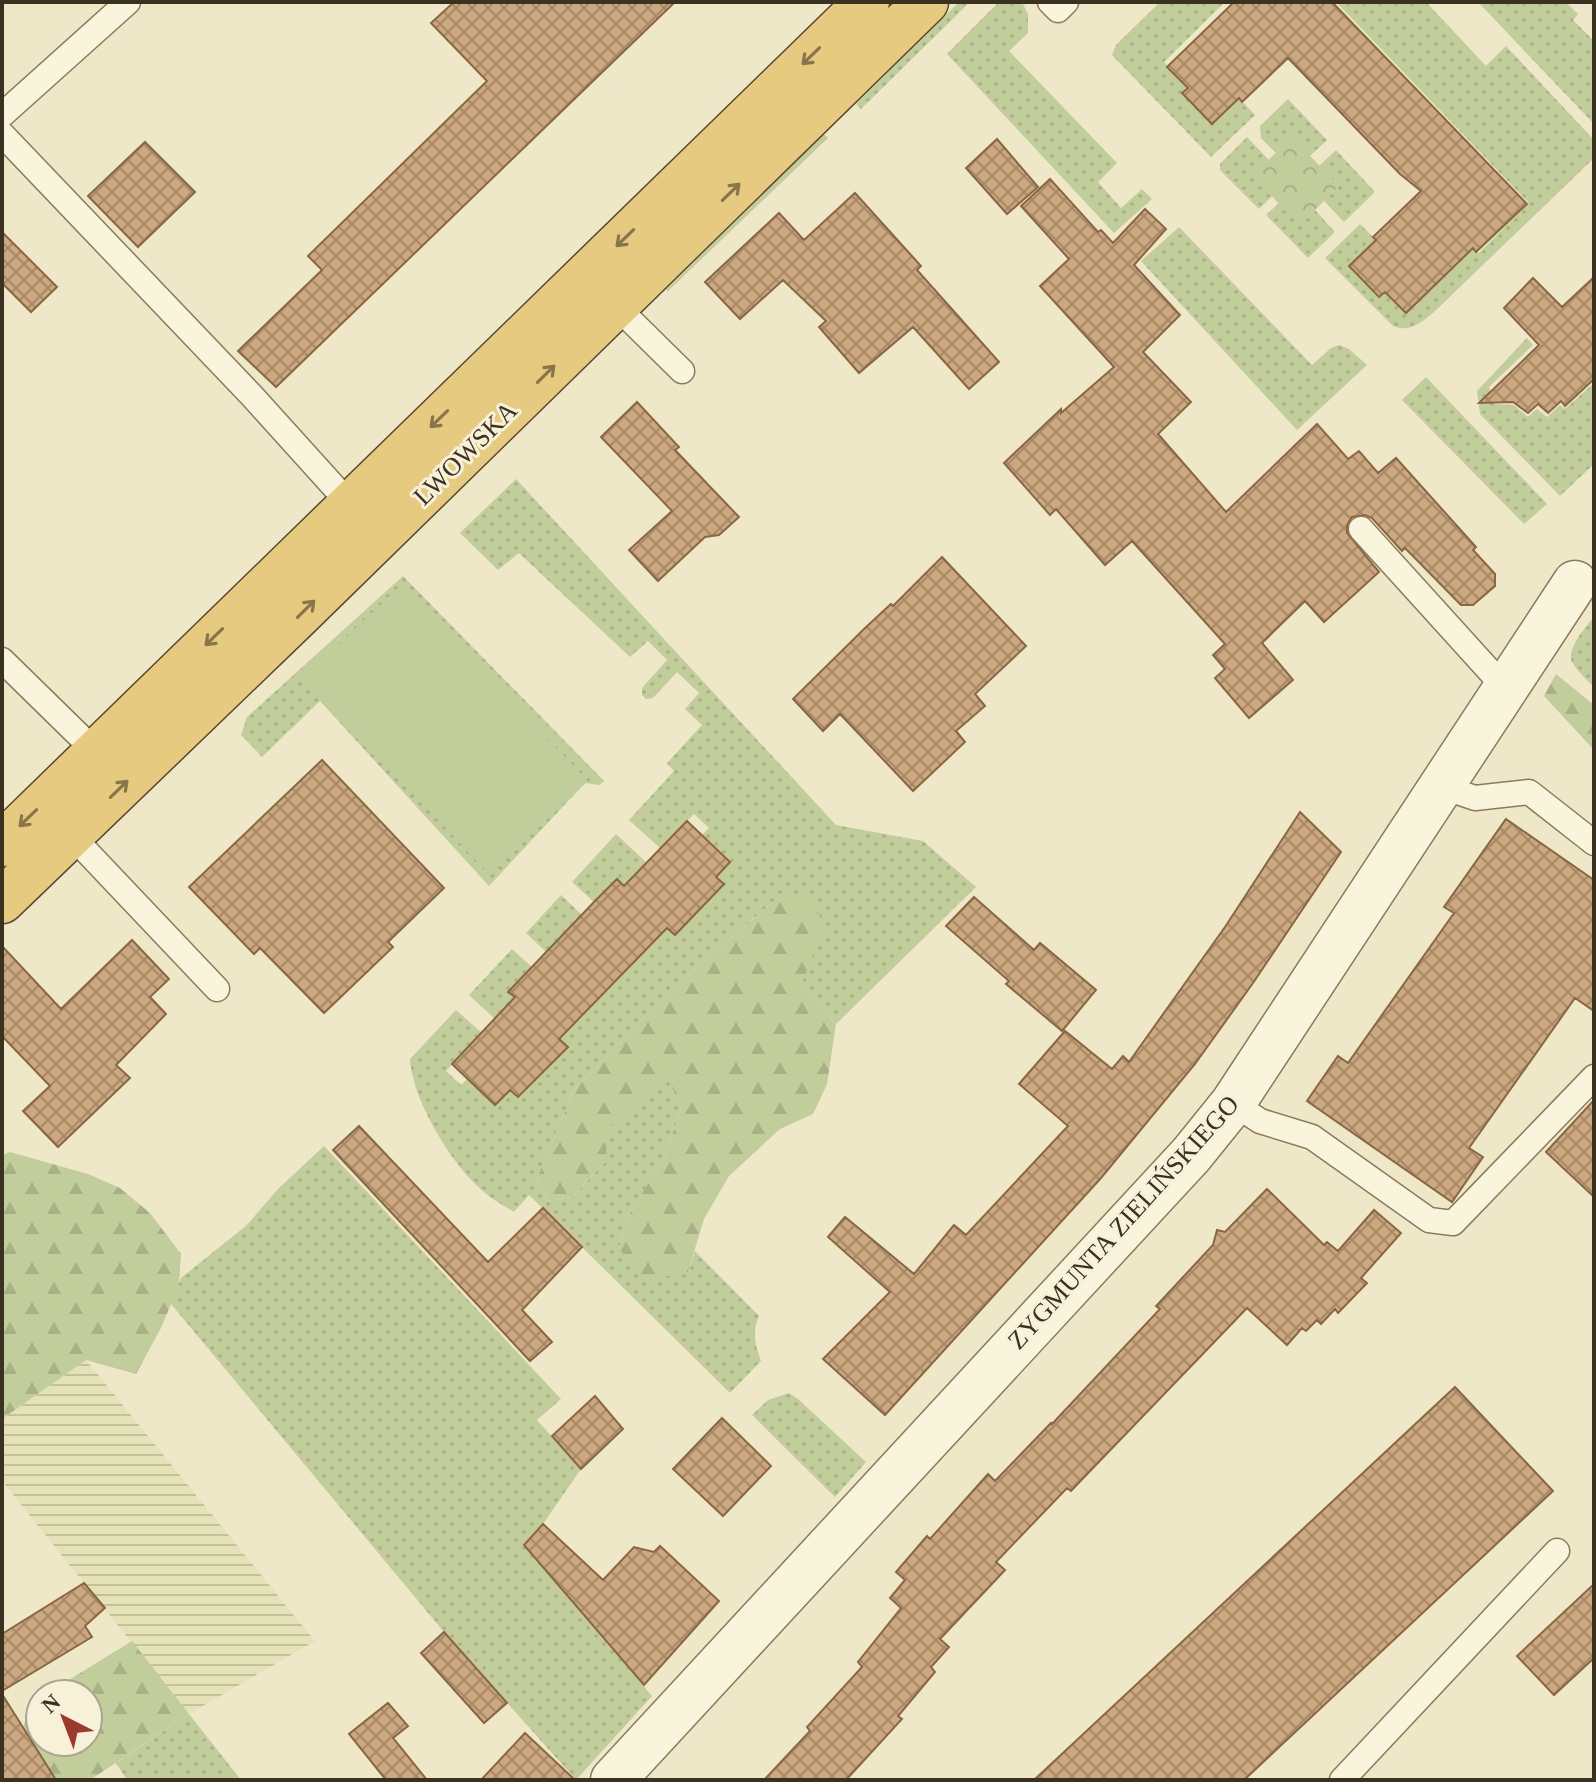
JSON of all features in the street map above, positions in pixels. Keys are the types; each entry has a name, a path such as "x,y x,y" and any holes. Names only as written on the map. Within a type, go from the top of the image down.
{"highway":[{"name":"LWOWSKA","path":"2,844 867,2"},
{"name":"LWOWSKA","path":"2,901 926,2"}],"street":[{"name":"ZYGMUNTA ZIELIŃSKIEGO","path":"613,1780 1191,1155 1233,1103 1506,689 1572,599"}],"lane":[{"path":"2,115 128,2"},
{"path":"1050,2 1058,10 1066,2"},
{"path":"2,134 268,412 379,536"},
{"path":"615,305 682,371"},
{"path":"1361,529 1506,689"},
{"path":"2,660 96,752"},
{"path":"1443,787 1475,798 1529,792 1594,843"},
{"path":"71,835 217,989"},
{"path":"1233,1103 1260,1121 1312,1137 1429,1220 1453,1223 1594,1077"},
{"path":"1342,1780 1557,1551"}],"shaded area":[{"path":"86,1360 315,1641 189,1714 2,1481 2,1419"}],"green space":[{"path":"959,2 970,2 861,109 856,104"},
{"path":"999,2 1022,2 1028,14 1028,33 1009,51 1117,163 1098,182 1121,208 1142,189 1152,199 1114,233 947,54"},
{"path":"1160,2 1225,2 1164,62 1188,88 1183,94 1212,124 1239,98 1255,115 1211,157 1112,55 1116,45"},
{"path":"1336,2 1426,2 1486,66 1506,46 1594,140 1594,158 1433,313 1410,328 1393,326 1325,258 1360,224 1376,240 1385,292 1406,313 1473,248 1479,253 1529,203"},
{"path":"1478,2 1566,2 1578,14 1573,20 1594,41 1594,124"},
{"path":"1288,99 1327,140 1310,156 1292,138 1276,153 1261,138 1260,126"},
{"path":"824,134 828,138 667,292 667,289"},
{"path":"1247,137 1269,160 1253,176 1272,196 1259,209 1220,170 1220,164"},
{"path":"1292,137 1339,186 1300,225 1252,176"},
{"path":"1336,150 1375,192 1344,222 1324,201 1339,186 1319,166"},
{"path":"1279,203 1300,224 1315,210 1335,232 1308,258 1266,215"},
{"path":"1179,227 1312,365 1339,345 1349,349 1367,365 1297,430 1141,261"},
{"path":"1527,338 1533,345 1489,387 1494,404 1514,405 1528,417 1537,409 1547,417 1560,405 1565,409 1594,383 1594,464 1560,496 1480,414 1477,391"},
{"path":"1426,377 1547,504 1524,524 1402,400"},
{"path":"516,479 836,825 923,841 976,887 836,1024 801,986 783,893 670,991 574,1090 537,1178 547,1201 572,1197 606,1161 606,1130 667,1072 681,1110 663,1159 626,1220 619,1249 688,1272 695,1251 759,1316 755,1338 761,1361 730,1393 529,1195 514,1212 470,1179 435,1130 412,1075 410,1059 456,1010 482,1033 446,1071 461,1085 468,1078 510,1090 518,1097 567,1046 559,1039 667,928 675,935 723,885 716,877 730,862 702,835 709,828 694,814 660,848 629,820 674,771 667,763 702,725 685,709 699,693 677,672 653,698 646,699 642,688 667,660 648,641 630,657 519,553 498,570 460,533"},
{"path":"403,576 604,781 599,785 585,783 489,886 320,701 262,757 241,735 247,717"},
{"path":"402,584 588,781 489,874 303,678"},
{"path":"1594,617 1594,687 1577,669 1571,657 1578,638"},
{"path":"1556,674 1594,705 1594,750 1544,696"},
{"path":"616,834 647,863 624,886 617,879 594,902 572,882"},
{"path":"783,893 811,896 824,926 801,986 836,1024 827,1084 813,1114 780,1129 729,1176 704,1219 688,1272 647,1280 619,1249 626,1220 663,1159 681,1110 667,1073 607,1130 606,1161 572,1197 547,1201 537,1178 574,1090 670,991"},
{"path":"561,895 582,915 546,952 526,933"},
{"path":"512,949 532,967 509,991 515,998 495,1019 469,995"},
{"path":"324,1146 561,1399 537,1420 581,1469 543,1524 524,1545 652,1696 576,1780 444,1632 171,1304 181,1278 247,1225 278,1189"},
{"path":"10,1152 88,1174 120,1188 150,1213 181,1254 179,1285 161,1328 136,1374 86,1360 2,1419 2,1155"},
{"path":"789,1393 866,1462 835,1497 752,1415 768,1400"},
{"path":"132,1641 189,1714 90,1780 56,1780 42,1758 104,1758 104,1678 72,1678"},
{"path":"189,1714 241,1780 127,1780 116,1763"}],"building":[{"path":"454,2 675,2 276,387 238,351 322,270 308,256 487,81 431,23"},
{"path":"1234,2 1332,2 1527,204 1476,252 1473,248 1406,313 1385,292 1379,297 1349,266 1376,240 1373,237 1421,191 1400,174 1288,58 1242,102 1239,98 1212,124 1182,93 1188,88 1167,67"},
{"path":"997,139 1038,187 1007,214 966,168"},
{"path":"145,142 195,192 138,247 88,196"},
{"path":"1050,179 1098,232 1101,230 1113,243 1145,209 1166,229 1134,265 1180,315 1143,352 1191,402 1158,434 1226,512 1317,424 1348,459 1359,451 1378,473 1396,458 1476,547 1473,550 1495,574 1495,586 1473,605 1461,605 1405,548 1402,551 1372,518 1365,515 1352,517 1347,533 1379,572 1324,622 1305,601 1262,643 1293,680 1249,718 1215,678 1225,669 1213,655 1225,644 1132,541 1105,565 1056,509 1050,515 1004,463 1061,409 1061,413 1114,367 1040,286 1069,259 1021,206"},
{"path":"855,193 921,266 917,270 999,362 969,389 913,327 859,373 819,327 826,321 783,280 740,319 705,282 779,213 804,240"},
{"path":"2,232 57,287 31,312 2,283"},
{"path":"1594,277 1594,379 1565,406 1561,401 1548,413 1538,404 1528,413 1513,402 1479,403 1539,345 1504,308 1533,278 1562,307"},
{"path":"637,402 679,447 675,450 739,517 719,535 705,537 658,581 629,550 672,511 601,437"},
{"path":"942,557 1026,646 975,694 985,706 956,731 965,742 913,791 840,714 823,731 793,699"},
{"path":"322,760 444,888 388,942 393,947 324,1013 260,948 254,954 189,887"},
{"path":"1300,812 1341,852 1253,983 1195,1064 1101,1178 885,1415 823,1359 890,1292 828,1237 845,1217 914,1274 954,1225 966,1235 1068,1126 1019,1084 1065,1031 1112,1069 1123,1056 1129,1062 1225,927"},
{"path":"1506,819 1594,880 1594,1011 1575,998 1469,1148 1483,1157 1452,1202 1307,1101 1338,1056 1348,1063 1454,913 1444,907"},
{"path":"687,821 730,862 716,877 724,884 675,935 667,928 559,1039 568,1047 518,1097 510,1090 495,1105 452,1064 515,997 508,992 594,902 617,879 624,886"},
{"path":"974,897 1034,950 1040,943 1096,990 1062,1031 1006,984 1009,981 946,926"},
{"path":"132,940 169,979 150,997 166,1014 116,1065 130,1078 58,1147 23,1111 50,1086 2,1036 2,946 61,1009"},
{"path":"1594,1100 1594,1197 1546,1152"},
{"path":"359,1126 488,1262 543,1208 582,1247 522,1310 552,1342 530,1361 333,1150"},
{"path":"1267,1189 1324,1245 1327,1242 1338,1251 1374,1210 1401,1233 1361,1278 1367,1283 1338,1313 1335,1309 1321,1324 1317,1320 1306,1331 1302,1328 1287,1345 1247,1308 1071,1491 1067,1488 996,1562 1005,1570 940,1639 949,1647 931,1667 935,1672 898,1716 902,1719 846,1780 764,1780 810,1731 807,1727 862,1667 858,1662 901,1608 890,1598 905,1580 896,1572 988,1474 995,1481 1052,1424 1160,1309 1156,1306 1213,1245 1217,1230 1225,1232"},
{"path":"1455,1387 1553,1491 1244,1780 1034,1780"},
{"path":"595,1396 623,1429 581,1469 552,1436"},
{"path":"722,1418 771,1466 723,1516 673,1469"},
{"path":"543,1524 603,1580 634,1547 654,1552 660,1546 719,1601 644,1685 524,1545"},
{"path":"84,1583 105,1608 85,1626 92,1637 2,1691 2,1634"},
{"path":"1594,1584 1594,1658 1554,1695 1517,1656"},
{"path":"444,1632 507,1703 484,1723 421,1653"},
{"path":"2,1694 24,1729 24,1758 42,1758 56,1780 2,1780"},
{"path":"388,1703 408,1726 393,1738 427,1780 386,1780 349,1734"},
{"path":"525,1733 575,1780 481,1780"}]}
